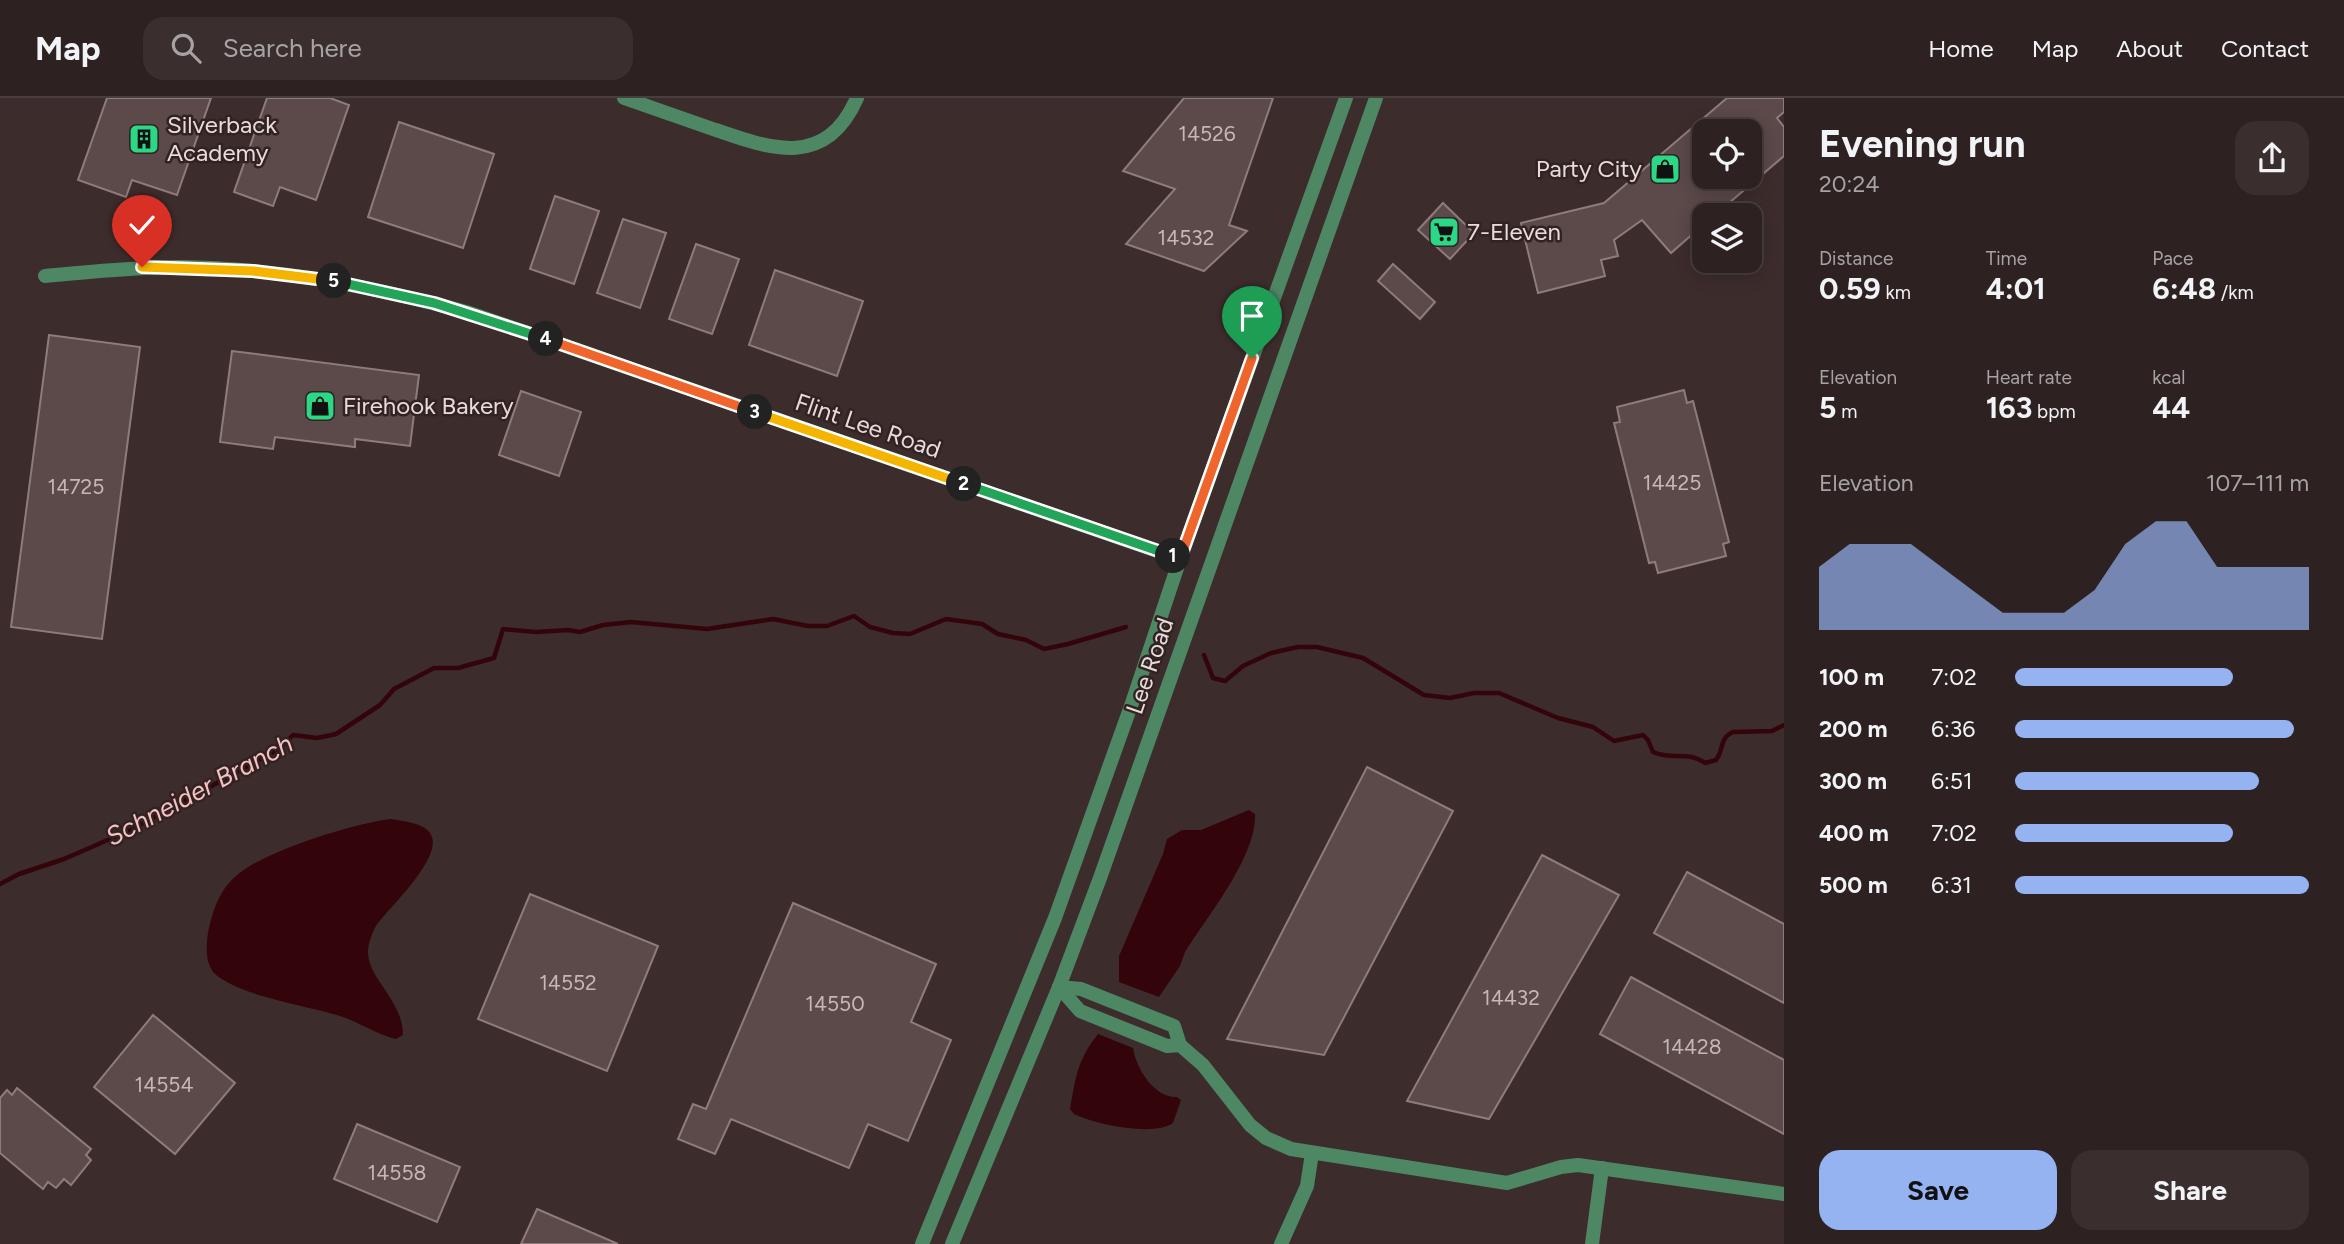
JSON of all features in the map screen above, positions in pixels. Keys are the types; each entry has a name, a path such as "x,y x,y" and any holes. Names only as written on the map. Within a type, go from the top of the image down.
{"street":[{"path":"624,98 758,145 789,149 804,147 830,134 850,112 857,98"},
{"name":"Lee Road","path":"922,1244 1046,942 1346,98"},
{"name":"Lee Road","path":"952,1244 1059,987 1282,368 1376,98"},
{"name":"Flint Lee Road","path":"46,276 142,267 228,269 326,279 434,303 494,321 1180,559"},
{"path":"1059,987 1080,1011 1167,1046 1180,1045"},
{"path":"1059,987 1081,989 1174,1026 1180,1045 1203,1065 1250,1125 1276,1143 1312,1153 1507,1183 1571,1165 1784,1194"},
{"path":"1281,1244 1307,1186 1312,1153"},
{"path":"1592,1244 1602,1168"}],"shaded area":[{"path":"1249,810 1255,814 1253,831 1240,867 1159,997 1119,982 1119,956 1167,839 1182,830 1201,830"},
{"path":"390,819 422,826 430,833 433,843 423,868 376,926 368,952 373,971 398,1011 403,1035 396,1039 337,1015 256,994 226,982 215,974 208,960 208,933 221,895 236,876 287,848 354,826"},
{"path":"1098,1034 1133,1048 1142,1073 1154,1087 1161,1093 1181,1100 1173,1123 1152,1129 1124,1128 1074,1114 1070,1109 1078,1069"}],"building":[{"name":"Silverback Academy","path":"107,98 211,98 177,195 132,180 126,197 78,180"},
{"path":"267,98 330,98 349,105 316,200 280,187 273,206 234,192"},
{"path":"1184,98 1273,98 1229,225 1247,231 1204,271 1126,244 1175,189 1123,171"},
{"path":"1727,98 1784,98 1784,112 1777,118 1784,127 1784,156 1762,175 1762,119 1702,119"},
{"path":"399,122 494,154 463,248 368,217"},
{"path":"1692,128 1692,189 1745,189 1729,203 1692,203 1692,235 1671,253 1642,220 1614,240 1618,256 1601,260 1605,276 1538,293 1521,223 1604,203"},
{"path":"555,196 599,211 574,284 530,269"},
{"path":"1443,203 1474,233 1450,259 1418,230"},
{"path":"623,219 666,233 640,308 597,293"},
{"path":"696,244 739,259 712,334 669,319"},
{"path":"1393,264 1435,302 1420,319 1378,281"},
{"path":"775,270 863,301 837,376 749,345"},
{"path":"49,335 140,347 102,639 11,627"},
{"name":"Firehook Bakery","path":"232,351 419,375 410,446 355,439 355,447 275,437 273,449 220,442"},
{"path":"1684,390 1687,403 1693,401 1729,542 1723,544 1726,556 1658,573 1655,562 1649,563 1614,423 1620,422 1617,407"},
{"path":"521,391 581,412 559,476 499,455"},
{"path":"1367,767 1453,811 1324,1055 1227,1039"},
{"path":"1542,855 1619,895 1489,1119 1407,1101"},
{"path":"1687,872 1784,924 1784,1003 1654,933"},
{"path":"530,894 658,946 607,1071 478,1019"},
{"path":"793,903 936,964 911,1022 951,1040 908,1141 868,1124 849,1168 731,1119 715,1154 678,1139 693,1104 706,1109"},
{"path":"1631,977 1784,1060 1784,1134 1600,1034"},
{"path":"153,1015 235,1083 175,1154 94,1087"},
{"path":"17,1088 91,1149 86,1155 91,1160 71,1185 64,1179 56,1188 48,1182 43,1189 0,1153 0,1098 7,1090 12,1095"},
{"path":"357,1124 460,1167 437,1222 334,1179"},
{"path":"537,1209 618,1244 521,1244"}],"waterway":[{"name":"Schneider Branch","path":"0,884 133,829 279,749 293,735 317,738 336,734 380,705 394,689 434,668 458,668 494,658 503,629 580,632 603,625 631,622 707,629 773,619 808,626 827,626 854,616 870,627 910,634 946,619 982,624 998,634 1026,640 1044,649 1126,627"},
{"path":"1204,655 1213,678 1225,681 1243,666 1271,653 1298,647 1317,647 1363,658 1424,695 1450,698 1474,693 1499,693 1558,718 1593,727 1614,741 1643,735 1653,752 1667,756 1692,757 1705,763 1716,760 1724,741 1733,732 1772,731 1784,725"}],"place":[{"name":"Silverback Academy","path":"144,139"},
{"name":"Party City","path":"1665,169"},
{"name":"7-Eleven","path":"1444,232"},
{"name":"Firehook Bakery","path":"320,406"}],"route":[{"path":"142,267 210,268 326,279 470,313 1180,559 1252,358"}]}
